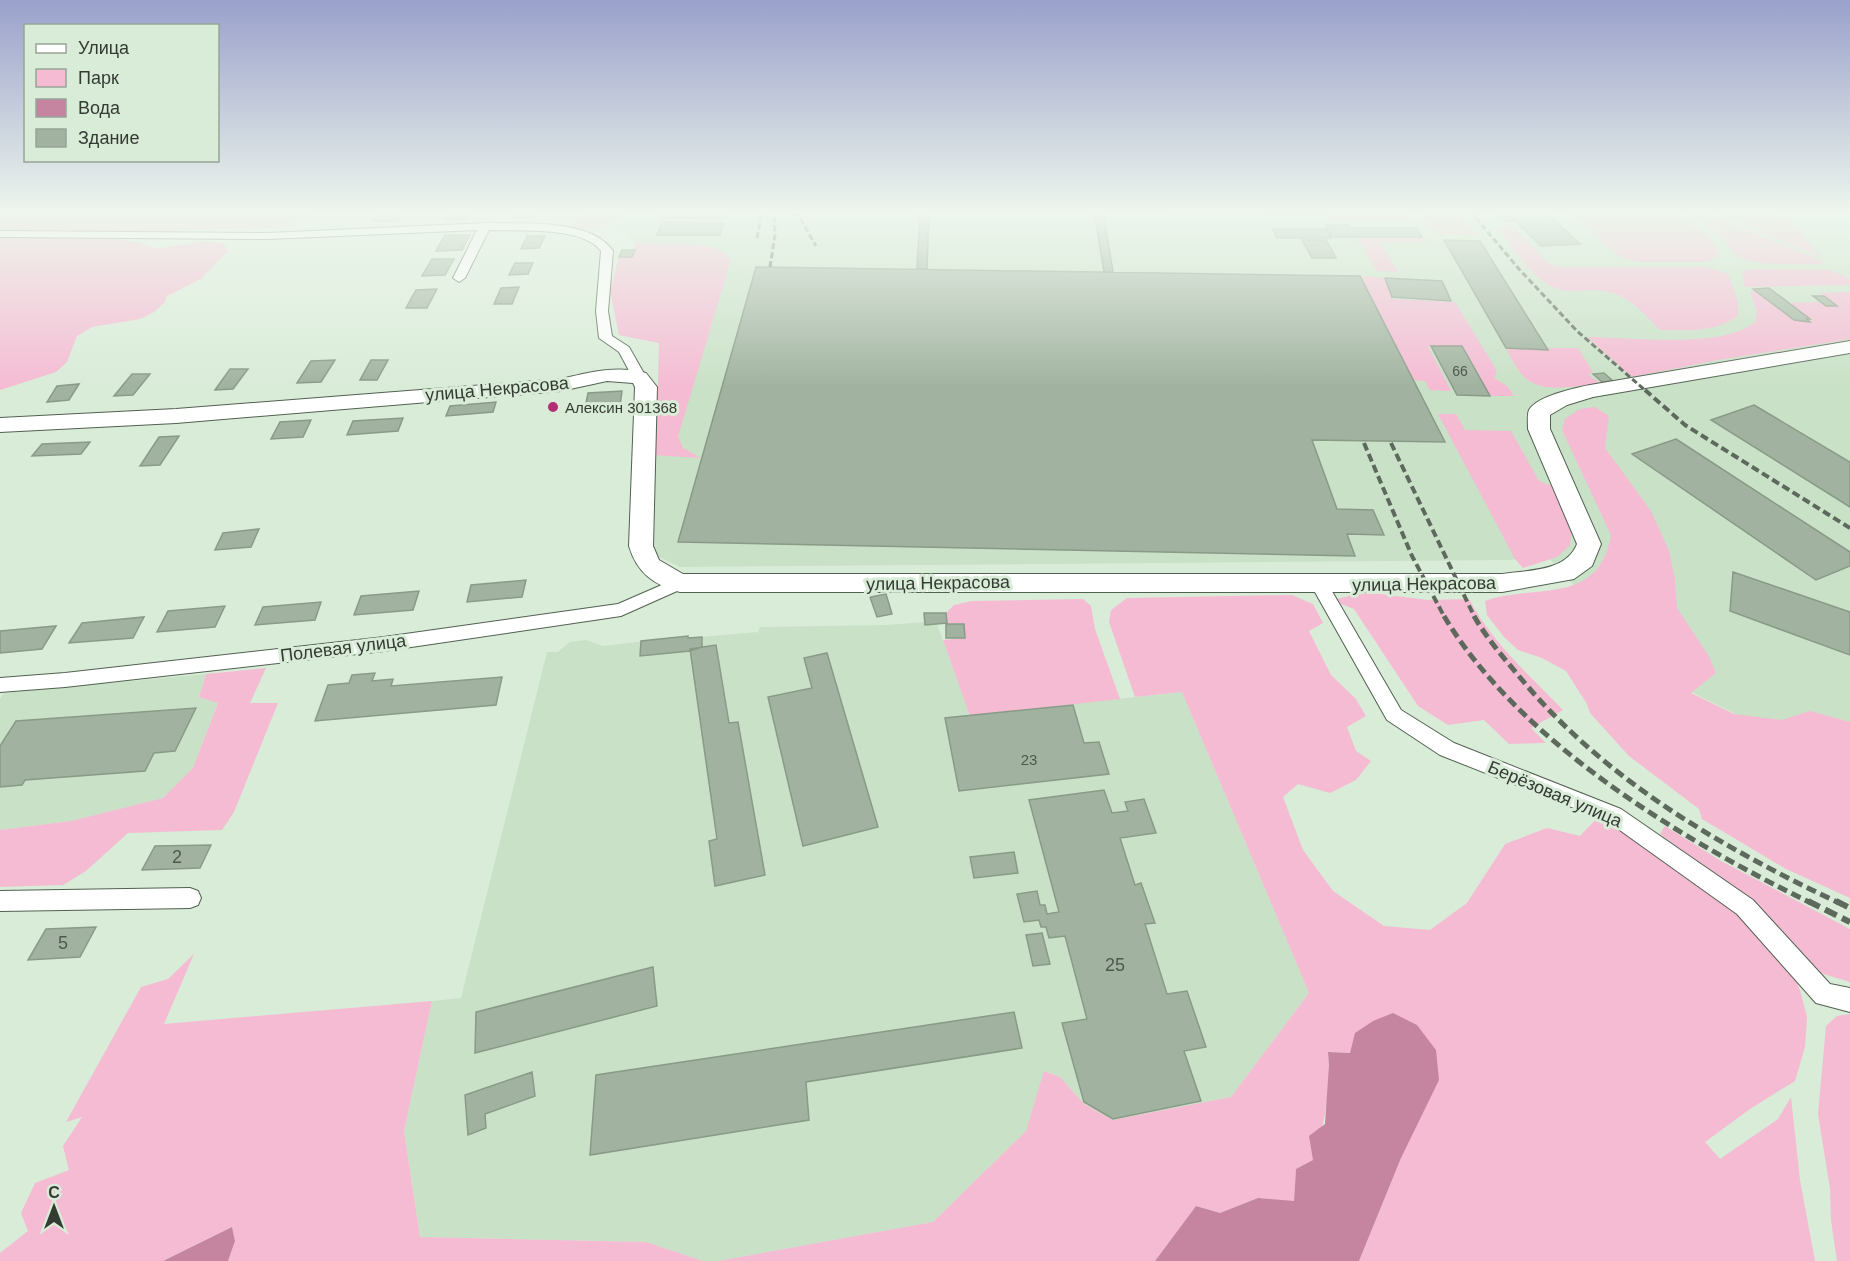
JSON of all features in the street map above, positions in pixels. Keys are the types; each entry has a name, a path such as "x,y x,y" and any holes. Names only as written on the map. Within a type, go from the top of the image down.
{"main road":[{"name":"улица Некрасова","path":"0,425 176,416 550,386 607,375 639,377 646,387 640,546 644,560 657,573 680,583 1104,581 1320,585 1502,583 1564,573 1583,560 1589,544 1539,429 1539,412 1559,400 1590,391 1850,347"}],"street":[{"path":"459,278 463,270"},
{"path":"606,270 602,311 606,338 624,350 639,377"},
{"name":"Полевая улица","path":"1,686 384,644 621,610 680,583"},
{"name":"Берёзовая улица","path":"1320,585 1394,715 1447,749 1614,815 1745,907 1824,995 1850,1000"},
{"path":"0,901 190,898"}],"shaded area":[{"path":"619,270 1850,270 1850,738 1752,722 1657,675 1545,554 1510,560 680,567 653,554 652,455 658,392 659,343 619,335"},
{"path":"925,622 925,625 937,624 970,715 1182,692 1309,993 1231,1097 1113,1120 1084,1104 1060,1077 1045,1071 1026,1131 933,1222 718,1261 703,1261 646,1242 420,1237 404,1131 432,1001 461,998 547,652 558,652 570,642 586,640 603,646 688,636 689,638 758,632 760,627 886,625"},
{"path":"206,674 199,697 218,702 193,768 163,798 71,821 0,830 0,699 4,693"}],"green space":[{"path":"0,270 210,270 201,279 167,296 164,303 154,312 140,319 92,327 77,336 67,362 56,372 0,390"},
{"path":"616,270 728,270 678,437 683,448 701,458 652,455 658,392 659,343 619,335 610,291"},
{"path":"1397,270 1398,272 1377,271"},
{"path":"1531,270 1716,270 1728,274 1738,302 1738,315 1730,321 1711,328 1660,330 1638,308 1622,297 1602,291 1561,290"},
{"path":"1749,270 1831,270 1850,279 1850,285 1745,287 1742,272"},
{"path":"1360,276 1385,278 1393,299 1455,302 1497,371 1494,378 1507,386 1514,396 1490,396 1462,346 1428,346 1451,391 1430,390 1425,381 1413,380"},
{"path":"1756,291 1794,320 1808,322 1807,319 1809,319 1789,303 1820,302 1826,306 1836,306 1820,293 1850,292 1850,339 1718,360 1632,377 1587,337 1676,340 1722,336 1741,330 1756,321 1757,311 1750,292"},
{"path":"1506,348 1578,348 1593,372 1588,374 1599,383 1562,388 1535,384 1521,373"},
{"path":"1595,407 1609,416 1605,448 1651,511 1669,551 1675,579 1677,608 1708,655 1716,673 1691,693 1734,714 1782,720 1810,711 1850,722 1850,898 1786,869 1702,819 1699,809 1629,756 1590,713 1587,704 1566,671 1542,658 1518,650 1504,637 1487,615 1485,601 1579,583 1593,573 1604,558 1611,535 1562,430 1565,419 1580,409"},
{"path":"1438,414 1456,414 1465,430 1511,431 1539,481 1554,487 1572,527 1570,545 1557,557 1523,568 1515,559"},
{"path":"1356,591 1428,600 1469,599 1500,644 1563,710 1531,728 1546,743 1509,744 1484,720 1448,725 1418,706 1354,609 1341,604 1337,599 1349,596"},
{"path":"1292,595 1313,604 1323,623 1309,631 1331,675 1356,699 1366,716 1347,727 1356,751 1371,761 1356,780 1330,793 1298,784 1283,797 1303,850 1333,891 1384,926 1430,930 1467,903 1505,844 1547,828 1580,836 1598,817 1659,853 1756,928 1787,962 1800,990 1807,1017 1805,1047 1795,1081 1750,1109 1705,1142 1720,1159 1778,1119 1791,1097 1800,1180 1815,1261 1359,1261 1401,1158 1350,1053 1328,1052 1329,1080 1324,1121 1313,1160 1296,1169 1294,1202 1258,1198 1220,1213 1196,1206 1155,1261 718,1261 933,1222 1026,1131 1044,1071 1060,1077 1084,1104 1113,1120 1231,1097 1309,993 1182,692 1135,697 1109,622 1111,610 1127,598"},
{"path":"1083,599 1091,606 1095,629 1120,699 970,716 943,640 964,638 964,624 947,623 946,613 954,605 972,601"},
{"path":"266,668 250,703 278,703 234,812 222,830 128,833 86,871 63,885 0,887 0,830 71,821 163,798 193,768 218,703 199,697 206,674"},
{"path":"1665,826 1721,861 1850,929 1850,982 1820,973 1739,894 1660,834"},
{"path":"194,954 164,1024 432,1001 404,1131 420,1237 646,1242 703,1261 228,1261 235,1241 232,1227 163,1261 0,1261 0,1253 28,1231 21,1213 35,1183 69,1170 63,1146 82,1117 66,1122 141,987 168,979"},
{"path":"1850,1014 1850,1261 1837,1261 1831,1220 1830,1189 1818,1114 1826,1026 1837,1016"}],"water":[{"path":"1393,1013 1417,1025 1436,1050 1439,1080 1401,1158 1359,1261 1155,1261 1196,1206 1220,1213 1258,1198 1294,1201 1296,1169 1313,1160 1309,1136 1325,1124 1328,1052 1350,1053 1355,1033 1373,1021"},
{"path":"232,1227 235,1241 228,1261 163,1261"}],"building":[{"path":"426,270 448,270 445,275 422,276"},
{"path":"512,270 530,270 528,274 509,275"},
{"path":"755,270 947,270 1360,276 1445,442 1312,440 1337,509 1373,510 1384,535 1347,534 1355,556 678,542"},
{"path":"1461,270 1498,270 1548,350 1506,348"},
{"path":"1385,278 1442,281 1451,301 1392,297"},
{"path":"519,287 512,304 494,304 501,288"},
{"path":"1769,288 1810,319 1807,319 1810,322 1794,320 1753,289"},
{"path":"437,289 427,308 406,308 416,290"},
{"path":"1813,296 1824,296 1837,306 1826,306"},
{"path":"1431,346 1462,346 1490,396 1457,395"},
{"path":"335,360 321,382 297,383 311,361"},
{"path":"371,360 388,360 377,380 360,380"},
{"path":"230,369 248,369 233,389 215,390"},
{"path":"1604,373 1613,381 1602,382 1593,374"},
{"path":"132,374 150,374 133,395 114,396"},
{"path":"79,384 69,400 47,402 57,386"},
{"path":"622,391 620,406 585,408 588,393"},
{"path":"496,402 493,412 446,416 450,406"},
{"path":"1754,405 1850,462 1850,507 1711,420"},
{"path":"403,418 398,431 347,435 353,421"},
{"path":"311,420 303,437 271,439 280,422"},
{"path":"179,436 160,465 140,466 159,437"},
{"path":"1676,439 1850,552 1850,566 1816,580 1632,454"},
{"path":"90,442 81,454 32,456 42,444"},
{"path":"259,529 251,547 215,550 223,533"},
{"path":"1733,572 1850,612 1850,655 1730,611"},
{"path":"526,580 522,597 467,602 471,585"},
{"path":"419,591 413,610 354,615 361,596"},
{"path":"886,594 892,614 877,617 870,597"},
{"path":"321,602 315,620 255,625 263,607"},
{"path":"225,606 215,627 157,632 168,611"},
{"path":"924,613 946,613 947,623 925,625"},
{"path":"144,617 133,638 69,643 82,623"},
{"path":"946,624 964,624 965,638 946,638"},
{"path":"56,626 42,649 0,653 0,631"},
{"path":"688,636 688,638 702,637 702,647 690,651 640,656 641,641"},
{"path":"716,645 729,723 738,722 765,875 715,886 709,841 717,839 690,649"},
{"path":"827,653 878,827 803,846 768,697 812,688 804,658"},
{"path":"375,673 372,681 393,679 391,686 502,677 496,705 315,721 328,685 349,683 352,675"},
{"path":"1073,705 1084,743 1099,742 1109,774 959,791 945,718"},
{"path":"196,708 175,751 154,753 145,771 25,780 22,785 0,787 0,746 16,721"},
{"path":"1104,790 1112,813 1128,811 1125,802 1144,799 1156,833 1120,838 1135,885 1141,883 1155,923 1145,924 1167,994 1187,991 1206,1047 1184,1051 1201,1101 1113,1119 1084,1102 1062,1023 1087,1019 1065,936 1049,938 1046,927 1041,927 1039,920 1024,922 1017,894 1037,891 1040,905 1045,905 1047,914 1059,912 1029,800"},
{"path":"211,845 200,868 142,870 155,846"},
{"path":"1014,852 1018,873 974,878 970,857"},
{"path":"96,927 80,957 28,960 46,929"},
{"path":"1042,933 1050,964 1033,966 1026,935"},
{"path":"653,967 657,1006 475,1053 476,1012"},
{"path":"1014,1012 1022,1048 806,1082 809,1120 590,1155 596,1075"},
{"path":"532,1072 535,1096 485,1114 486,1128 468,1135 465,1095"}],"railway":[{"path":"1520,270 1577,331 1646,391"},
{"path":"1645,390 1685,425 1850,528"},
{"path":"1364,443 1412,556 1445,618"},
{"path":"1391,443 1474,616"},
{"path":"1444,616 1476,662 1515,705 1559,746 1658,818 1761,878 1811,903"},
{"path":"1474,616 1500,654 1551,712 1625,778 1665,807 1707,833 1750,858 1839,903"},
{"path":"1808,901 1850,922"},
{"path":"1836,901 1850,908"}],"place":[{"name":"Алексин 301368","path":"553,407"}]}
